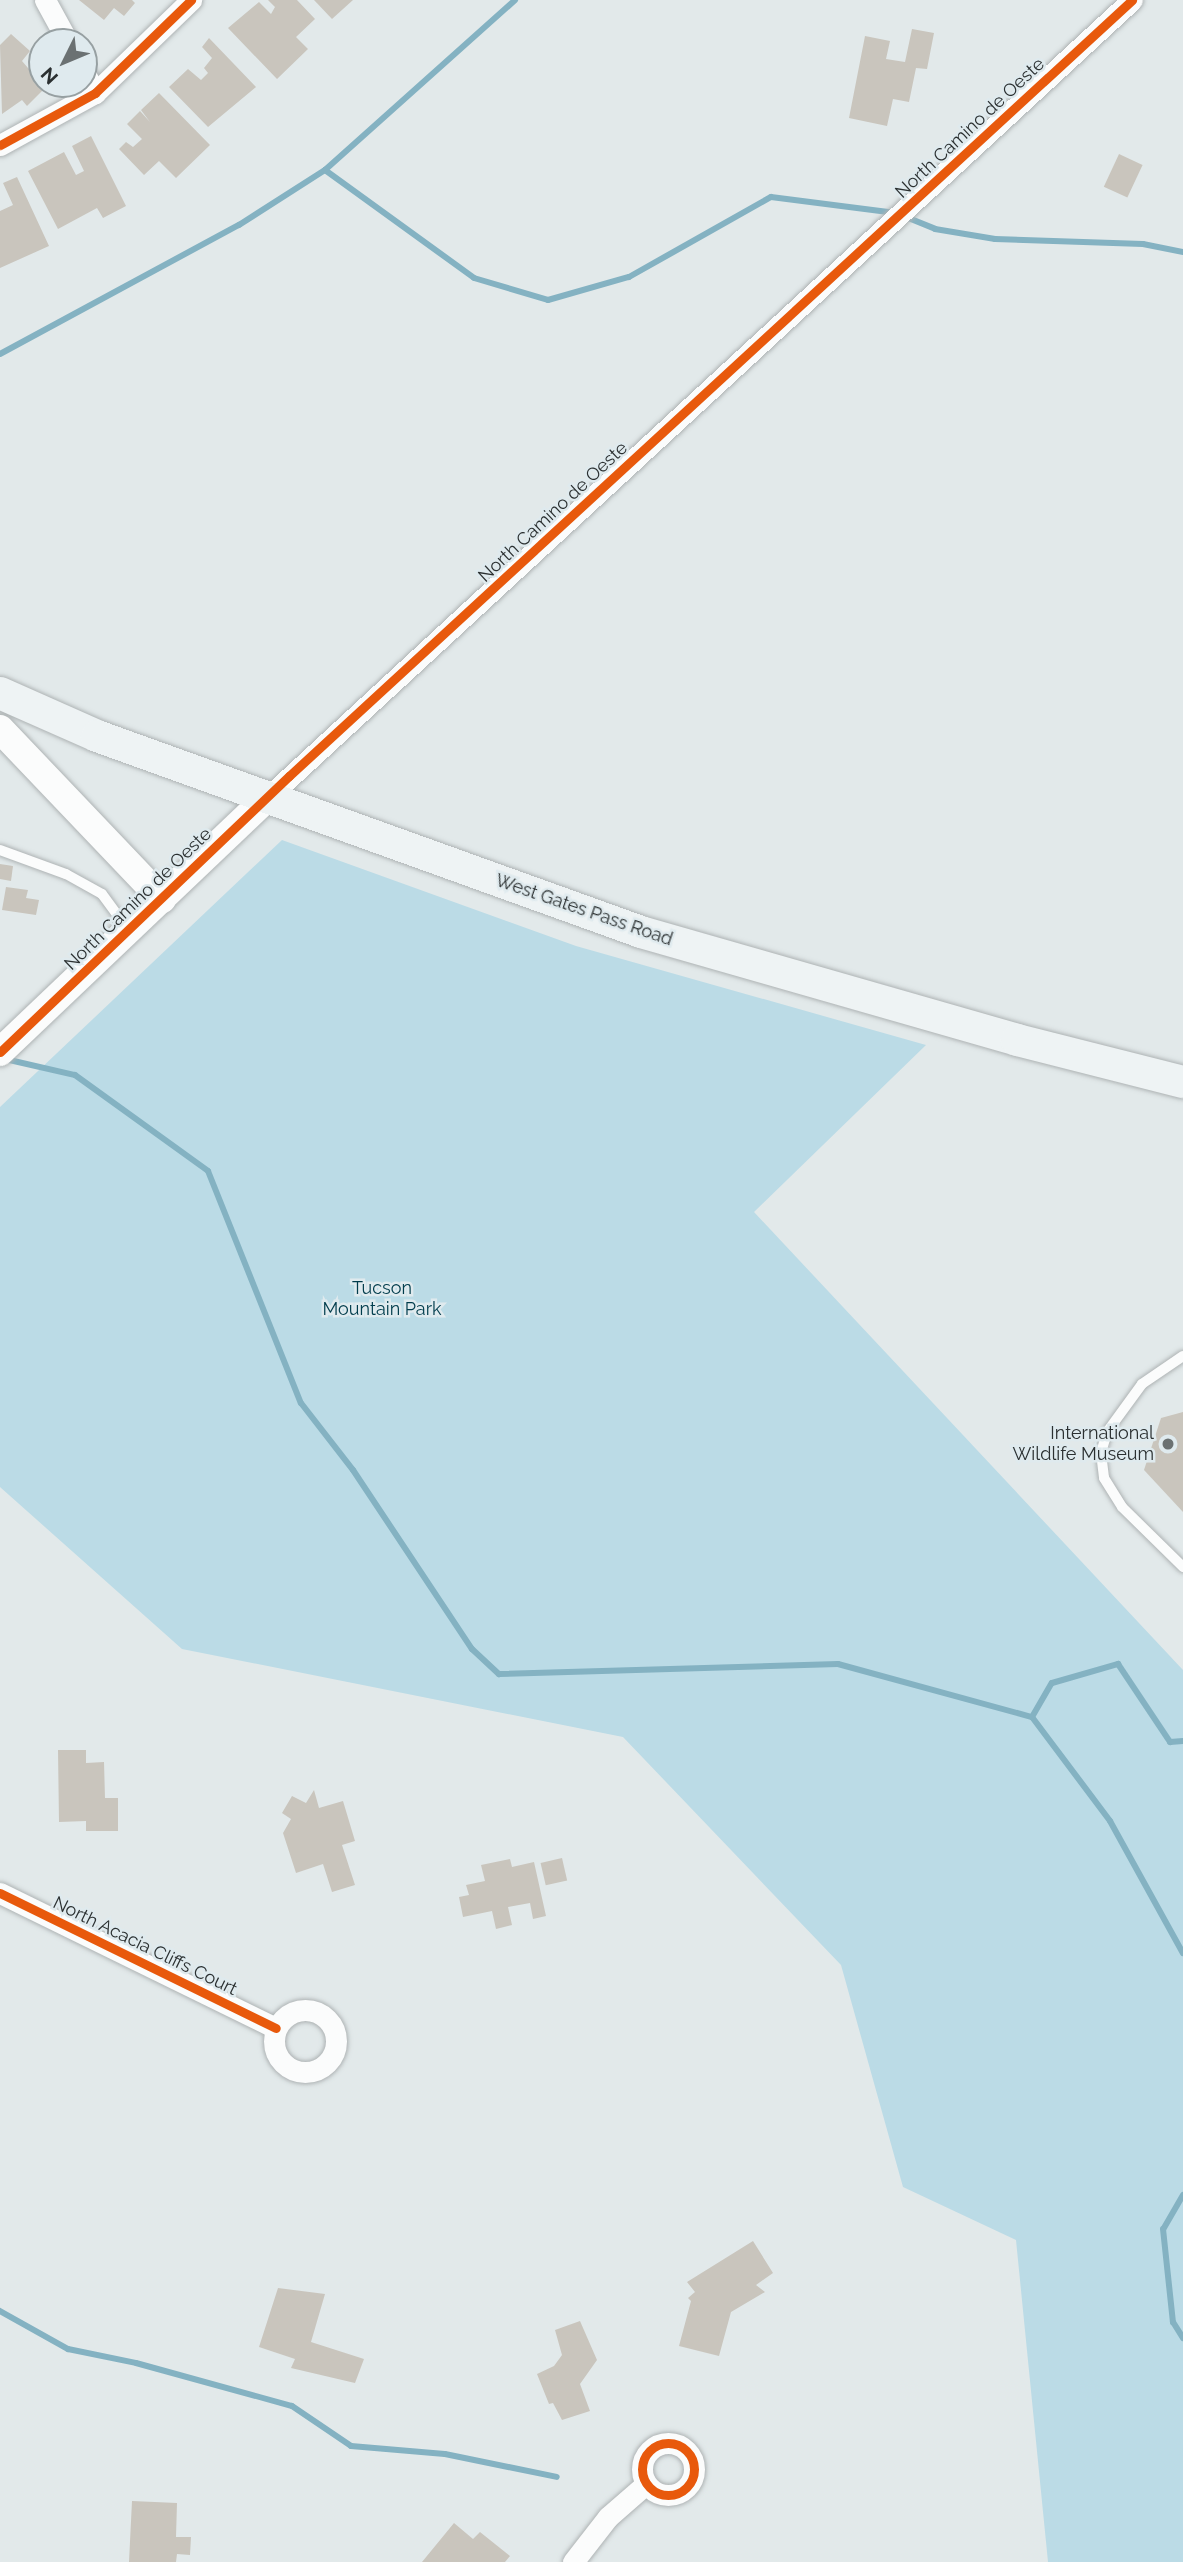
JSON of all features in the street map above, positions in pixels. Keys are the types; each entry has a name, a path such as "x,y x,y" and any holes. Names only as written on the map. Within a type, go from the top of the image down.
{"main road":[{"name":"West Gates Pass Road","path":"0,693 41,714 266,799 641,932 1017,1040 1183,1082"}],"street":[{"path":"45,0 60,28"},
{"path":"98,90 191,0"},
{"name":"North Camino de Oeste","path":"0,1052 266,799 1132,0"},
{"path":"0,145 86,98"},
{"path":"6,741 162,899"},
{"name":"North Acacia Cliffs Court","path":"0,1893 276,2028"},
{"path":"573,2562 608,2517 646,2484"}],"lane":[{"path":"0,850 66,874 102,894 128,931"},
{"path":"1183,1356 1142,1384 1107,1432 1101,1453 1104,1478 1122,1507 1183,1567"}],"green space":[{"name":"Tucson Mountain Park","path":"282,840 576,946 926,1045 754,1212 1183,1670 1183,2562 1048,2562 1016,2240 903,2187 841,1965 623,1737 182,1649 0,1487 0,1107"}],"building":[{"path":"79,0 132,0 135,3 124,16 114,8 104,20"},
{"path":"268,0 297,0 315,19 296,37 308,49 277,79 228,28 259,2 271,14 275,7"},
{"path":"314,0 353,0 332,19"},
{"path":"912,29 934,33 927,69 916,68 909,102 893,99 887,126 849,118 865,36 890,41 886,59 905,62"},
{"path":"11,34 28,49 22,61 28,68 28,98 35,98 27,106 22,100 2,114 0,45"},
{"path":"209,38 256,87 208,127 169,87 188,69 201,80 208,73 204,68 212,58 202,47"},
{"path":"159,93 210,145 176,178 159,161 144,175 119,149 126,142 133,147 142,139 127,124 140,111 150,122 141,110"},
{"path":"91,136 126,206 103,218 97,208 58,229 28,171 64,152 76,175 84,171 72,146"},
{"path":"1119,154 1143,165 1127,198 1104,187"},
{"path":"17,177 49,246 0,268 0,211 13,205 3,183"},
{"path":"0,864 13,866 11,881 0,879"},
{"path":"6,887 28,890 26,898 39,900 36,915 2,910"},
{"name":"International Wildlife Museum","path":"1183,1412 1183,1512 1144,1470 1161,1418"},
{"path":"58,1750 86,1750 86,1763 104,1762 105,1798 118,1798 118,1831 86,1831 86,1821 59,1822"},
{"path":"314,1790 319,1808 343,1801 355,1841 342,1845 355,1885 332,1892 323,1864 296,1873 283,1833 291,1819 282,1813 292,1796 306,1803"},
{"path":"562,1858 567,1880 546,1885 541,1863"},
{"path":"510,1859 512,1867 534,1862 546,1916 533,1919 530,1903 508,1907 512,1925 496,1929 492,1911 463,1917 459,1897 469,1895 466,1885 485,1881 481,1865"},
{"path":"753,2241 773,2273 756,2285 765,2292 731,2312 719,2356 679,2346 691,2301 688,2298 695,2292 687,2282"},
{"path":"278,2288 325,2294 311,2342 364,2359 355,2383 291,2368 295,2359 259,2347"},
{"path":"580,2321 597,2360 580,2384 590,2411 562,2420 553,2403 549,2404 537,2374 554,2366 562,2355 555,2330"},
{"path":"132,2501 177,2503 176,2537 191,2537 190,2555 177,2554 176,2562 129,2562"},
{"path":"454,2523 473,2539 480,2532 510,2556 505,2562 422,2562"}],"waterway":[{"path":"0,354 239,225 325,170 515,0"},
{"path":"325,170 474,278 548,300 629,277 771,197 896,213"},
{"path":"906,217 935,229 995,239 1143,244 1183,252"},
{"path":"5,1059 75,1075 208,1171 301,1403 353,1470 472,1649 499,1674 838,1664 1032,1717 1110,1821 1183,1953"},
{"path":"1032,1717 1052,1683 1118,1664 1170,1742 1183,1741"},
{"path":"1183,2195 1163,2229 1173,2322 1183,2338"},
{"path":"0,2311 68,2349 136,2363 292,2406 351,2446 445,2454 557,2477"}],"cycle path":[{"path":"0,145 95,93 191,0"},
{"path":"0,1052 289,776 1132,0"},
{"path":"0,1893 276,2028"},
{"path":"668,2443 687,2450 694,2469 687,2488 668,2495 649,2488 642,2469 649,2450 668,2443"}],"place":[{"name":"International Wildlife Museum","path":"1168,1444"}]}
